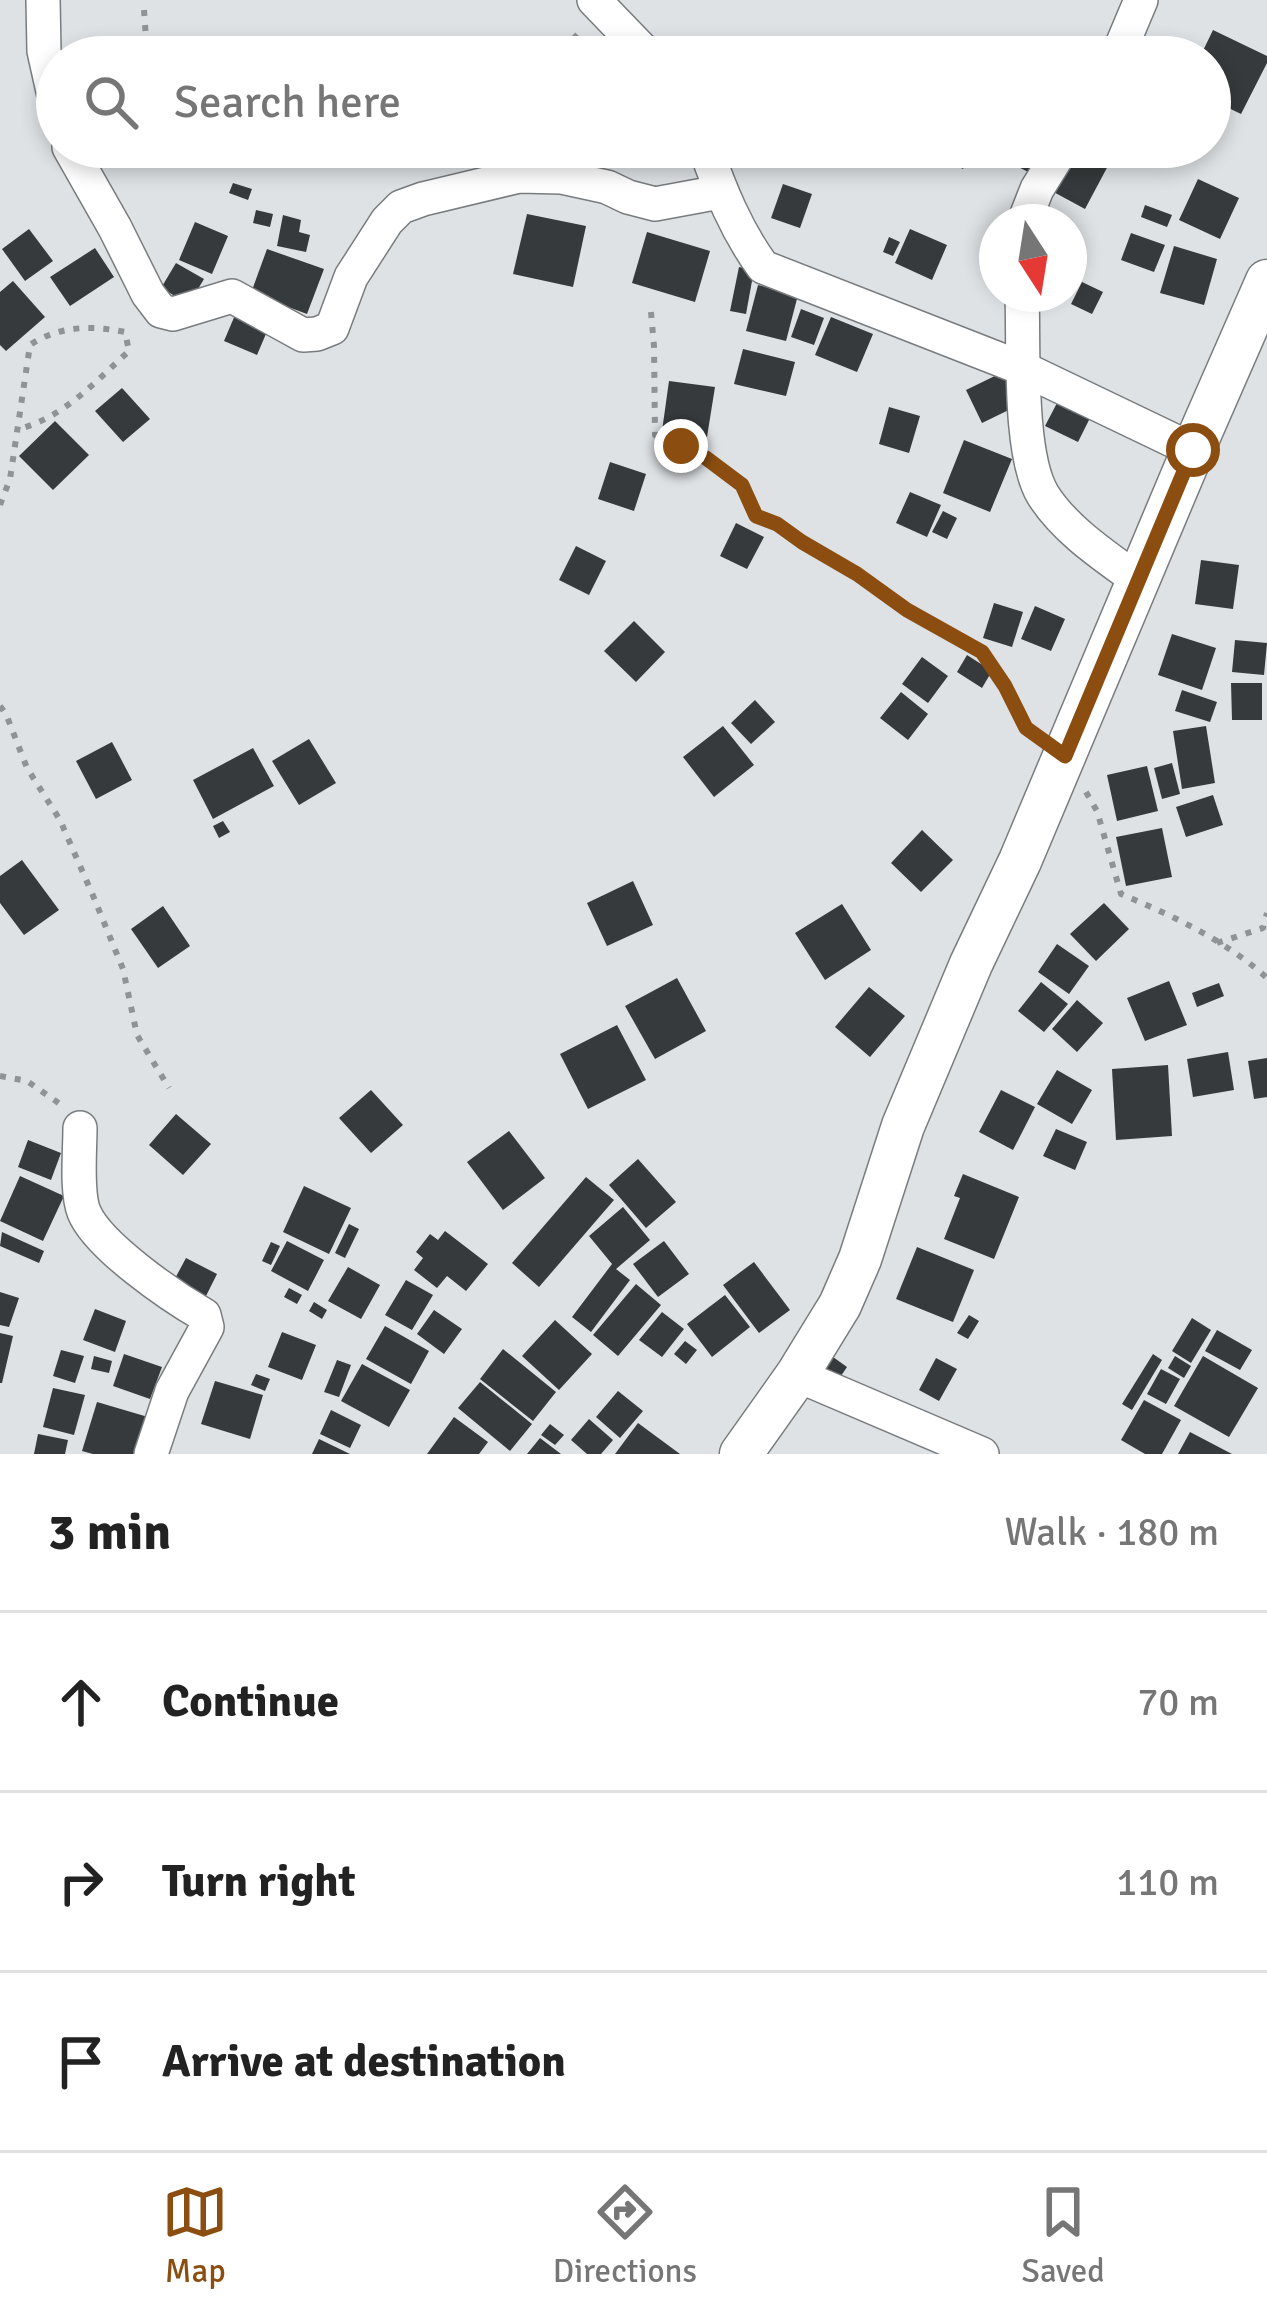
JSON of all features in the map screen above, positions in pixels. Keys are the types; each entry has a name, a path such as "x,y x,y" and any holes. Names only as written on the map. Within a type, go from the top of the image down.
{"street":[{"path":"43,0 44,36"},
{"path":"1126,36 1141,0"},
{"path":"598,3 629,36"},
{"path":"80,168 160,311 173,314 232,296 303,335 332,328 351,277 387,221 401,207 423,199 520,176 561,177 655,204 720,192"},
{"path":"712,168 745,243 763,267 1024,369 1193,450"},
{"path":"1031,204 1050,168"},
{"path":"742,1454 840,1305 903,1126 970,964 1020,860 1267,281"},
{"path":"1022,312 1028,458 1042,494 1080,537 1138,581"},
{"path":"80,1128 84,1211 106,1242 203,1315 207,1327 172,1390 151,1454"},
{"path":"797,1376 982,1454"}],"path":[{"path":"573,36 598,3"},
{"path":"144,10 146,36"},
{"path":"651,312 655,435 706,458 742,485 756,516 777,524 907,610 982,652 1026,728 1065,756 1097,811 1121,894 1177,917 1246,959 1267,978"},
{"path":"0,505 10,479 30,345 50,331 104,328 125,332 129,351 105,373 67,407 19,429"},
{"path":"0,706 26,768 60,820 123,970 137,1035 169,1088"},
{"path":"1217,943 1263,928 1267,914"},
{"path":"0,1076 27,1081 58,1102 80,1128"}],"building":[{"path":"1231,39 1267,56 1241,114 1231,109"},
{"path":"1059,168 1107,168 1087,205 1048,189"},
{"path":"1198,179 1239,198 1220,239 1179,220"},
{"path":"233,183 252,189 248,200 229,193"},
{"path":"783,184 812,194 800,228 771,218"},
{"path":"1145,205 1172,215 1167,227 1141,217"},
{"path":"256,210 273,214 270,227 253,223"},
{"path":"527,214 586,226 573,287 513,274"},
{"path":"283,215 301,220 299,232 310,235 306,252 277,246"},
{"path":"195,222 228,236 212,274 179,260"},
{"path":"29,229 53,261 25,281 2,249"},
{"path":"910,229 947,245 932,280 895,263"},
{"path":"647,232 710,251 695,302 632,283"},
{"path":"1131,233 1165,245 1154,272 1121,260"},
{"path":"889,237 900,242 893,256 883,252"},
{"path":"1174,246 1217,259 1204,305 1160,293"},
{"path":"95,248 114,277 70,306 50,277"},
{"path":"267,249 324,269 307,314 251,293"},
{"path":"176,263 204,279 189,304 161,288"},
{"path":"739,267 754,270 746,314 730,311"},
{"path":"13,281 45,317 6,351 0,345 0,292"},
{"path":"1087,284 1103,292 1092,314 1087,312"},
{"path":"758,285 798,295 786,341 746,331"},
{"path":"238,308 271,322 257,355 224,341"},
{"path":"801,309 824,318 814,345 791,337"},
{"path":"831,317 873,334 857,372 815,355"},
{"path":"743,349 795,362 786,396 734,384"},
{"path":"1003,372 1019,405 982,423 966,390"},
{"path":"669,381 715,387 707,437 662,431"},
{"path":"122,388 150,419 123,442 95,411"},
{"path":"1057,403 1090,418 1078,442 1045,426"},
{"path":"889,407 920,416 909,453 879,444"},
{"path":"55,421 89,455 53,490 19,456"},
{"path":"964,440 1012,459 990,512 943,493"},
{"path":"610,462 646,474 634,511 598,499"},
{"path":"910,492 941,505 927,537 896,523"},
{"path":"943,511 957,518 947,539 932,532"},
{"path":"736,523 764,537 747,569 720,556"},
{"path":"576,546 606,561 589,595 559,580"},
{"path":"1201,560 1239,565 1233,609 1195,604"},
{"path":"994,603 1023,612 1012,647 983,638"},
{"path":"1035,606 1065,619 1051,651 1021,639"},
{"path":"634,621 665,652 636,682 604,651"},
{"path":"1172,634 1216,648 1202,690 1158,675"},
{"path":"1235,640 1267,643 1264,675 1232,672"},
{"path":"967,655 992,671 982,688 957,672"},
{"path":"922,657 948,676 928,703 902,684"},
{"path":"1231,683 1262,683 1262,720 1232,720"},
{"path":"1182,690 1217,702 1210,722 1175,711"},
{"path":"901,692 928,714 908,740 880,718"},
{"path":"755,700 775,722 751,744 731,723"},
{"path":"723,726 754,765 714,797 683,757"},
{"path":"1206,726 1215,783 1182,789 1173,731"},
{"path":"309,739 336,783 299,805 272,761"},
{"path":"112,742 132,780 96,799 76,761"},
{"path":"253,748 274,786 213,819 193,780"},
{"path":"1172,763 1180,794 1162,799 1154,768"},
{"path":"1147,766 1158,811 1117,821 1107,775"},
{"path":"1213,795 1223,825 1186,837 1176,807"},
{"path":"223,821 230,832 219,838 213,826"},
{"path":"1162,828 1172,877 1126,886 1116,837"},
{"path":"922,830 953,860 921,892 891,863"},
{"path":"22,860 59,910 24,935 0,903 0,876"},
{"path":"633,881 653,925 607,946 587,903"},
{"path":"1104,903 1129,929 1096,961 1070,934"},
{"path":"842,904 871,950 825,980 795,933"},
{"path":"163,906 190,946 158,968 131,929"},
{"path":"1057,944 1089,966 1069,994 1038,972"},
{"path":"677,978 706,1031 655,1059 625,1006"},
{"path":"1169,981 1187,1025 1145,1041 1127,998"},
{"path":"1041,982 1068,1004 1044,1032 1018,1011"},
{"path":"1219,983 1224,996 1197,1007 1192,993"},
{"path":"869,987 905,1016 870,1057 835,1027"},
{"path":"1077,1000 1103,1023 1077,1052 1052,1029"},
{"path":"617,1025 646,1080 588,1109 560,1054"},
{"path":"1228,1052 1234,1090 1193,1097 1187,1059"},
{"path":"1267,1058 1267,1097 1254,1099 1248,1061"},
{"path":"1168,1065 1172,1136 1116,1140 1112,1069"},
{"path":"1057,1070 1092,1090 1072,1124 1037,1104"},
{"path":"371,1090 403,1125 371,1153 339,1118"},
{"path":"1001,1090 1035,1107 1013,1150 979,1132"},
{"path":"176,1114 211,1144 183,1175 149,1145"},
{"path":"1056,1129 1087,1142 1075,1170 1043,1156"},
{"path":"509,1131 545,1178 503,1210 467,1162"},
{"path":"28,1140 61,1153 51,1180 18,1167"},
{"path":"638,1159 676,1202 646,1228 609,1185"},
{"path":"963,1174 1019,1197 994,1259 944,1239 960,1198 954,1196"},
{"path":"20,1176 64,1196 43,1241 0,1221"},
{"path":"586,1177 614,1200 539,1287 512,1263"},
{"path":"304,1186 351,1208 329,1254 283,1232"},
{"path":"623,1207 650,1240 616,1269 630,1280 591,1332 572,1317 612,1264 589,1236"},
{"path":"349,1224 359,1229 345,1258 335,1253"},
{"path":"445,1231 488,1264 466,1291 447,1276 437,1288 414,1270 423,1258 416,1252 430,1234 438,1240"},
{"path":"2,1232 44,1251 39,1263 0,1246"},
{"path":"287,1241 324,1260 308,1291 271,1271"},
{"path":"664,1241 689,1274 658,1297 633,1264"},
{"path":"271,1242 280,1246 271,1265 262,1261"},
{"path":"917,1247 974,1270 953,1322 896,1299"},
{"path":"186,1258 217,1274 203,1302 171,1286"},
{"path":"754,1262 790,1310 759,1333 723,1285"},
{"path":"348,1267 380,1285 361,1319 328,1301"},
{"path":"406,1280 433,1295 412,1330 385,1315"},
{"path":"636,1284 661,1305 618,1356 593,1335"},
{"path":"289,1288 302,1295 297,1304 284,1297"},
{"path":"0,1292 19,1298 9,1327 0,1325"},
{"path":"725,1295 750,1327 712,1357 687,1324"},
{"path":"314,1302 327,1310 322,1319 309,1311"},
{"path":"95,1309 126,1321 115,1352 83,1340"},
{"path":"434,1310 462,1329 444,1354 417,1334"},
{"path":"662,1312 684,1329 662,1357 639,1340"},
{"path":"969,1315 979,1321 968,1339 957,1333"},
{"path":"1192,1318 1211,1330 1191,1363 1172,1351"},
{"path":"555,1320 592,1354 559,1390 522,1356"},
{"path":"385,1326 429,1351 411,1384 366,1359"},
{"path":"1217,1330 1252,1350 1240,1370 1205,1351"},
{"path":"282,1332 316,1345 302,1380 268,1367"},
{"path":"0,1333 13,1336 2,1383 0,1383"},
{"path":"685,1341 697,1350 686,1364 674,1354"},
{"path":"503,1349 556,1392 533,1421 480,1379"},
{"path":"61,1350 84,1356 75,1383 53,1376"},
{"path":"124,1354 162,1367 150,1399 113,1386"},
{"path":"1153,1354 1162,1360 1132,1410 1122,1404"},
{"path":"94,1356 112,1361 109,1373 91,1369"},
{"path":"1175,1356 1191,1366 1184,1378 1168,1368"},
{"path":"1203,1356 1258,1388 1229,1437 1174,1406"},
{"path":"833,1357 847,1367 839,1379 825,1369"},
{"path":"936,1358 957,1369 939,1401 919,1390"},
{"path":"337,1360 351,1365 339,1397 324,1392"},
{"path":"362,1364 410,1390 389,1427 341,1401"},
{"path":"1161,1369 1180,1379 1166,1404 1147,1394"},
{"path":"256,1374 270,1379 265,1391 251,1385"},
{"path":"215,1381 263,1395 250,1439 201,1424"},
{"path":"480,1382 532,1424 510,1451 458,1408"},
{"path":"53,1388 85,1395 74,1435 43,1427"},
{"path":"618,1391 643,1411 620,1438 596,1417"},
{"path":"1144,1400 1181,1420 1162,1454 1145,1454 1121,1440"},
{"path":"97,1402 148,1417 137,1454 82,1451"},
{"path":"331,1410 361,1425 350,1448 320,1434"},
{"path":"454,1417 488,1442 479,1454 427,1454"},
{"path":"589,1419 613,1440 601,1454 587,1454 571,1440"},
{"path":"638,1423 680,1454 615,1454"},
{"path":"550,1424 564,1435 555,1445 541,1435"},
{"path":"1190,1432 1232,1454 1178,1454"},
{"path":"38,1434 68,1440 65,1454 34,1454"},
{"path":"540,1438 561,1454 527,1454"},
{"path":"319,1439 350,1454 312,1454"}],"route":[{"path":"681,446 742,485 756,516 777,524 907,610 982,652 1026,728 1065,756 1193,450"}]}
